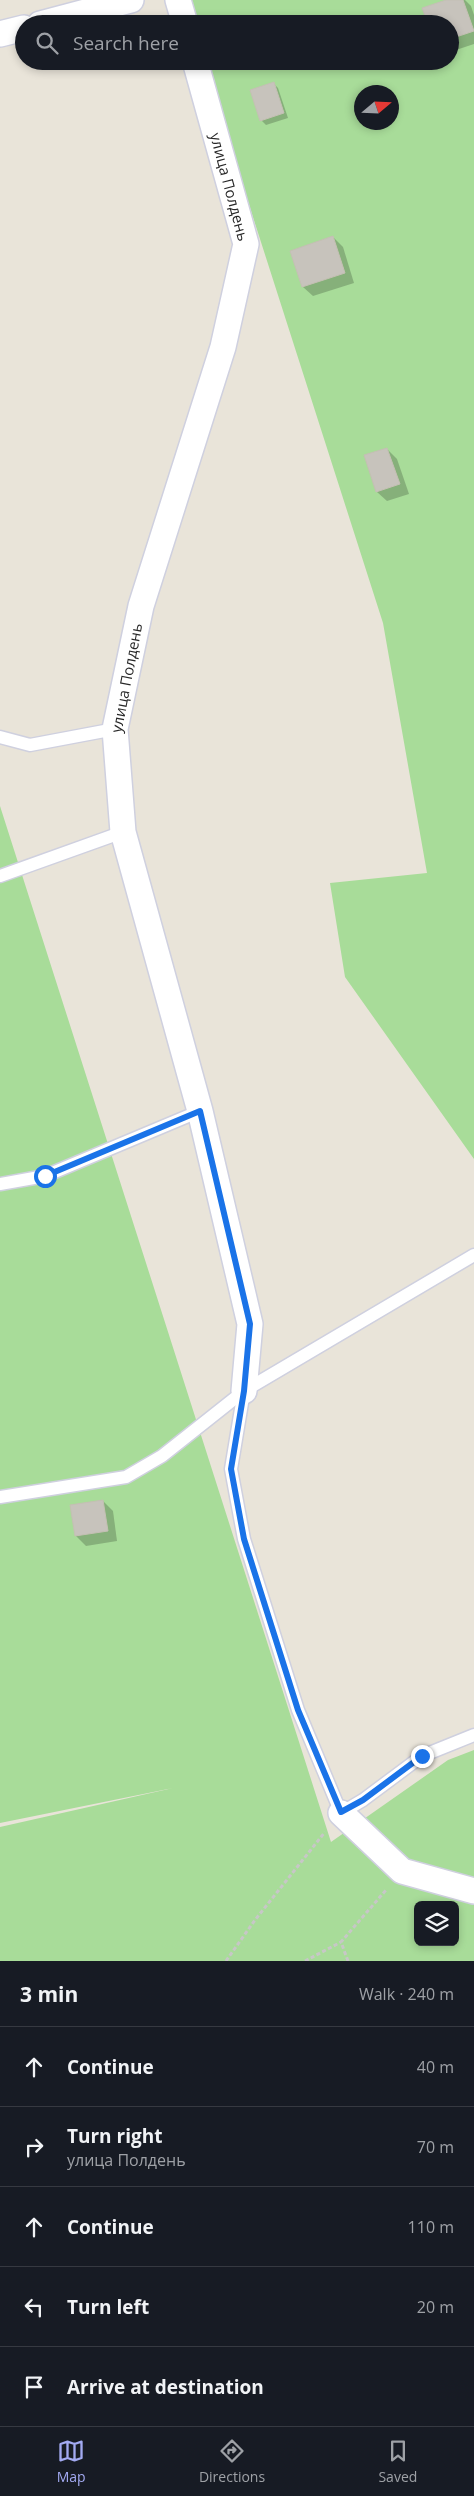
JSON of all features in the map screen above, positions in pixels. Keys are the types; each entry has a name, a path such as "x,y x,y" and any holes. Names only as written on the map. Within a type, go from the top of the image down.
{"street":[{"path":"74,15 130,0"},
{"path":"178,0 182,15"},
{"path":"0,34 15,30"},
{"name":"улица Полдень","path":"198,70 246,244 223,346 141,606 115,728 123,832 200,1111 250,1324 244,1391"},
{"path":"341,1812 402,1870 474,1891"}],"lane":[{"path":"0,737 30,745 115,728"},
{"path":"0,876 123,832"},
{"path":"0,1184 45,1176 200,1111"},
{"path":"0,1497 126,1477 162,1456 244,1391 474,1255"},
{"path":"244,1391 231,1469 244,1539 298,1710 341,1812 363,1800 422,1756 474,1735"}],"path":[{"path":"226,1961 255,1920 341,1812"},
{"path":"305,1961 341,1942 402,1870"},
{"path":"341,1942 348,1961"}],"green space":[{"path":"183,0 474,0 474,1159 345,977 330,883 427,873 383,623 206,70 459,70 459,15 188,15"},
{"path":"0,806 331,1842 448,1760 474,1750 474,1961 0,1961 0,1827 173,1788 0,1823"}],"building":[{"path":"446,0 463,0 474,31 459,36 459,15 425,15 422,8"},
{"path":"274,82 284,113 260,121 250,90"},
{"path":"333,236 345,273 302,287 290,251"},
{"path":"387,448 400,484 376,492 364,455"},
{"path":"103,1500 108,1531 75,1536 70,1505"}],"route":[{"path":"45,1176 200,1111 250,1324 244,1391 231,1469 244,1539 298,1710 341,1812 363,1800 422,1756"}]}
